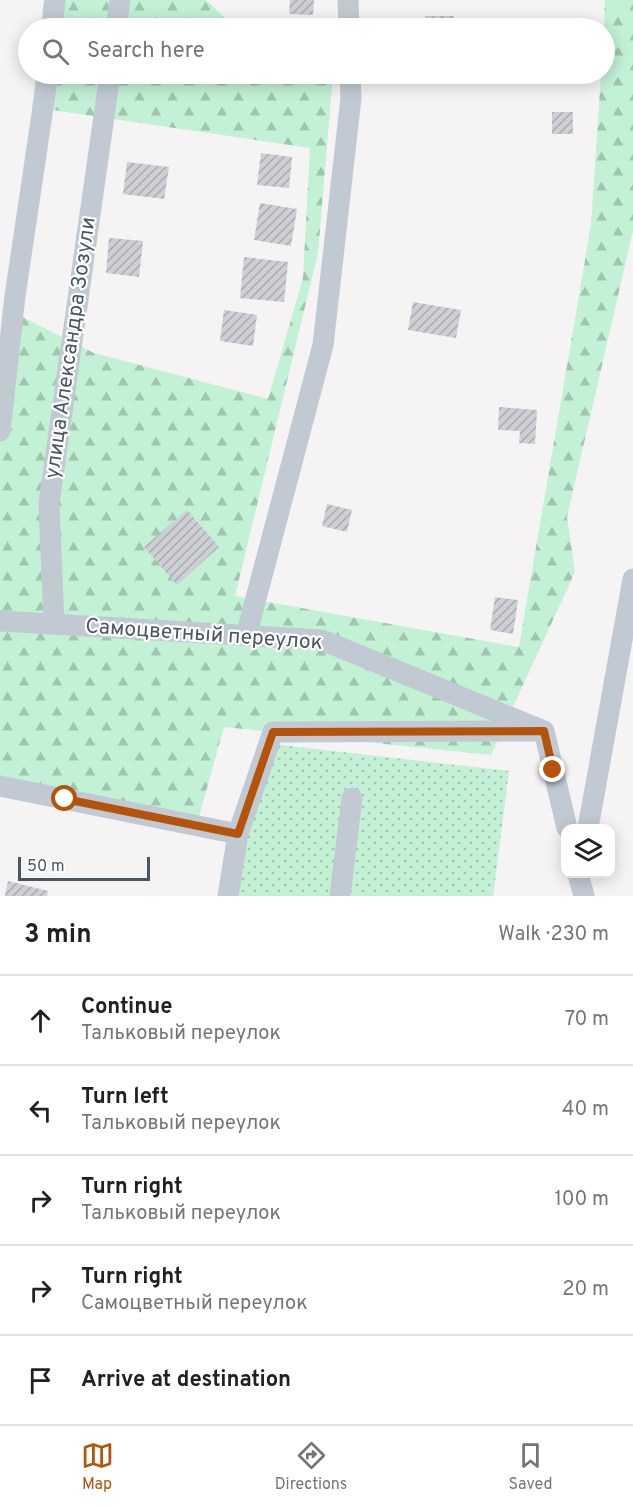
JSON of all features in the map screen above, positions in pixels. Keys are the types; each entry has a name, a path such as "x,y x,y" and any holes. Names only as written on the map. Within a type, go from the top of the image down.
{"street":[{"path":"53,18 55,0"},
{"path":"117,18 120,0"},
{"path":"348,0 349,18"},
{"path":"0,431 15,296 47,84"},
{"name":"улица Александра Зозули","path":"54,624 49,503 109,84"},
{"path":"246,636 323,345 351,98 350,84"},
{"path":"589,824 633,579"},
{"name":"Самоцветный переулок","path":"0,621 322,640 544,731"},
{"path":"228,896 238,834 273,732 544,731 566,824"},
{"path":"0,786 238,834"},
{"path":"340,896 352,798"},
{"path":"579,878 584,896"},
{"path":"584,878 584,896"}],"green space":[{"path":"44,0 206,0 225,18 42,18"},
{"path":"605,0 633,0 633,231 567,517 575,572 491,755 224,727 197,824 0,794 0,402 14,313 94,353 268,399 303,278 310,148 32,107 35,84 332,84 318,253 235,596 519,647 591,225 600,84 615,84 615,18 604,18"},
{"path":"263,743 509,771 493,896 238,896"}],"building":[{"path":"290,0 314,0 313,15 289,14"},
{"path":"425,16 454,16 454,18 425,18"},
{"path":"552,112 573,112 573,134 552,134"},
{"path":"261,153 292,157 289,188 257,185"},
{"path":"127,162 169,167 164,199 123,194"},
{"path":"260,203 297,209 291,246 254,240"},
{"path":"109,238 143,241 139,277 106,273"},
{"path":"244,257 288,262 284,302 240,298"},
{"path":"413,302 461,310 456,338 408,330"},
{"path":"224,310 257,315 253,346 220,341"},
{"path":"499,407 537,410 535,444 519,443 520,431 498,430"},
{"path":"327,504 352,510 347,532 322,526"},
{"path":"187,510 219,547 177,585 144,547"},
{"path":"495,597 518,600 513,634 490,630"},
{"path":"8,881 48,891 47,896 5,896"}],"route":[{"path":"65,799 238,834 273,732 544,731 553,770"}]}
